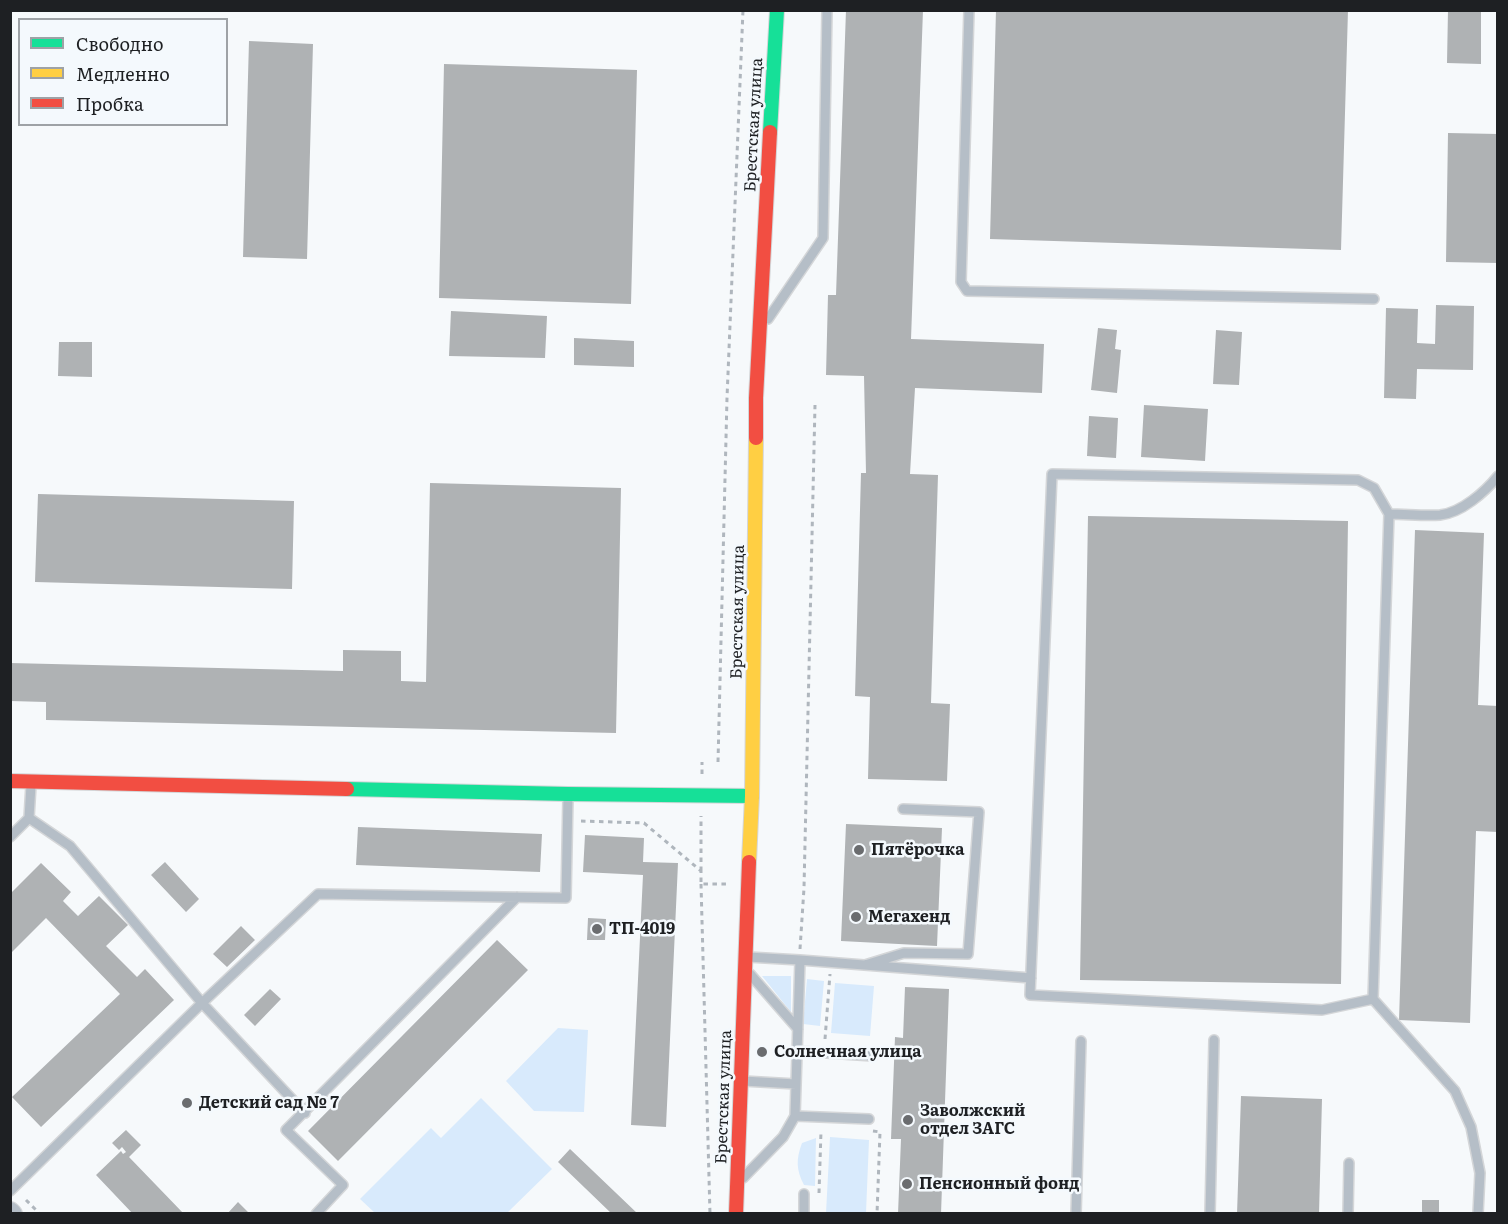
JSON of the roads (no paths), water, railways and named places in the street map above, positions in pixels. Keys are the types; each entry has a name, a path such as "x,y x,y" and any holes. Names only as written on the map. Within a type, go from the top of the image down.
{"street":[{"name":"Брестская улица","path":"736,1214 752,796 756,398 777,10"},
{"path":"10,781 752,796"}],"lane":[{"path":"760,331 823,238 827,10"},
{"path":"969,10 961,282 966,291 1374,299"},
{"path":"1373,999 1322,1010 1030,995 1052,474 1358,480 1374,488 1389,514 1373,999 1455,1090 1471,1127 1480,1173 1478,1214"},
{"path":"1389,514 1443,514 1462,506 1488,488 1497,476"},
{"path":"10,837 29,818 31,782"},
{"path":"10,1191 202,1003 318,894 566,898 568,794"},
{"path":"865,965 904,953 968,954 979,812 903,809"},
{"path":"29,818 70,846 202,1003 305,1113"},
{"path":"316,1214 343,1185 286,1130 517,897"},
{"path":"745,963 800,960 1031,978"},
{"path":"737,1184 783,1137 795,1116 800,960"},
{"path":"745,963 798,1029"},
{"path":"1210,1214 1214,1040"},
{"path":"1076,1214 1081,1041"},
{"path":"797,1051 873,1056"},
{"path":"741,1081 796,1084"},
{"path":"795,1116 869,1119"},
{"path":"1348,1214 1349,1163"},
{"path":"804,1194 804,1214"}],"place":[{"name":"Пятёрочка","path":"859,850"},
{"name":"Мегахенд","path":"856,917"},
{"name":"ТП-4019","path":"597,929"},
{"name":"Солнечная улица","path":"762,1052"},
{"name":"Детский сад № 7","path":"187,1103"},
{"name":"Заволжский отдел ЗАГС","path":"908,1120"},
{"name":"Пенсионный фонд","path":"907,1184"}]}
